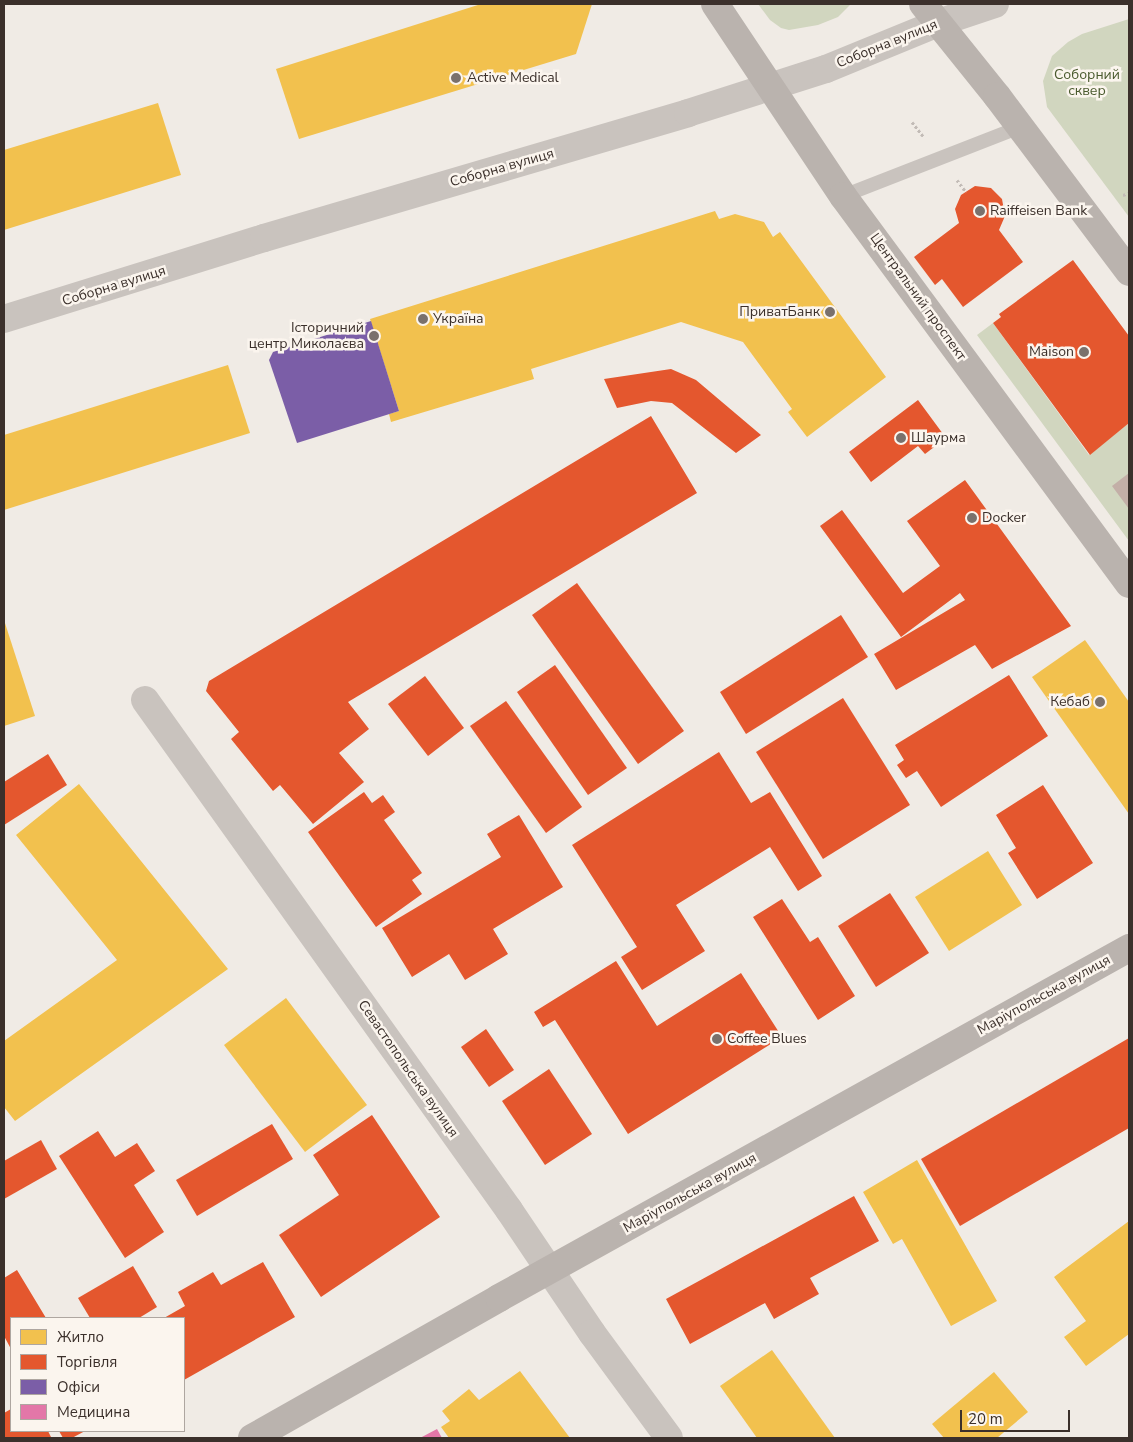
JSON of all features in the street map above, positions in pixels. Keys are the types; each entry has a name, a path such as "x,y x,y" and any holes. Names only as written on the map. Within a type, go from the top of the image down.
{"main road":[{"name":"Центральний проспект","path":"715,4 843,196 1129,584"},
{"path":"930,13 1020,127 1129,272"},
{"name":"Маріупольська вулиця","path":"252,1438 1129,948"}],"street":[{"name":"Соборна вулиця","path":"4,319 264,238 826,69 930,13 995,4"},
{"name":"Севастопольська вулиця","path":"145,700 509,1210 549,1271 669,1438"}],"lane":[{"path":"843,196 1020,127"}],"path":[{"path":"1123,195 1129,193"}],"green space":[{"path":"758,4 851,4 838,17 818,25 789,30 781,28 770,20"},
{"name":"Соборний сквер","path":"1129,19 1129,217 1047,107 1043,81 1052,56 1068,42 1082,34"},
{"path":"993,323 1089,455 1129,423 1129,541 977,335"}],"building: Житло":[{"path":"481,4 592,4 576,54 299,139 276,69"},
{"path":"158,103 181,175 4,230 4,150"},
{"path":"715,211 719,219 735,214 764,222 773,237 780,232 886,377 807,437 788,412 792,409 743,342 681,322 531,369 534,379 391,422 389,414 399,411 370,319"},
{"path":"228,365 250,433 4,510 4,435"},
{"path":"4,620 35,716 4,726"},
{"path":"1085,640 1129,702 1129,814 1032,677"},
{"path":"79,784 228,969 15,1121 4,1107 4,1041 117,960 16,835"},
{"path":"988,851 1022,905 949,951 915,897"},
{"path":"286,998 367,1105 305,1152 224,1045"},
{"path":"917,1160 997,1301 951,1326 902,1239 893,1244 863,1192"},
{"path":"1129,1221 1129,1334 1086,1366 1064,1337 1086,1321 1054,1277"},
{"path":"772,1350 835,1438 757,1438 720,1386"},
{"path":"520,1371 570,1438 449,1438 441,1427 450,1421 442,1411 469,1389 479,1400"},
{"path":"994,1372 1028,1412 997,1438 944,1438 932,1424"}],"building: Торгівля":[{"path":"975,186 991,188 1002,199 1005,216 999,230 1023,262 963,307 942,279 935,285 914,257 959,223 955,209 961,195"},
{"path":"1073,260 1129,336 1129,423 1090,455 993,323 1001,317 999,314"},
{"path":"671,369 696,380 761,435 736,453 672,403 651,401 617,408 604,379"},
{"path":"918,400 946,438 925,454 918,446 871,482 849,452"},
{"path":"651,416 697,493 348,702 369,729 339,753 364,782 313,824 280,785 273,791 231,739 239,732 206,691 209,681"},
{"path":"965,480 1071,626 992,669 975,645 896,690 874,654 965,600 960,593 901,637 820,526 842,510 903,593 940,566 907,521"},
{"path":"577,583 684,731 638,764 532,615"},
{"path":"841,615 868,657 746,734 720,692"},
{"path":"555,665 627,768 588,795 517,692"},
{"path":"1009,675 1048,736 941,807 917,771 906,778 897,765 904,760 895,745"},
{"path":"425,676 464,728 428,756 388,704"},
{"path":"843,698 910,805 823,859 756,752"},
{"path":"506,701 582,807 546,833 470,726"},
{"path":"719,752 751,803 770,792 822,876 798,891 770,847 676,905 705,951 642,990 621,957 637,947 572,845"},
{"path":"48,754 67,785 4,825 4,782"},
{"path":"1043,785 1093,863 1037,899 1008,853 1016,848 996,815"},
{"path":"364,792 372,803 383,795 395,812 384,820 422,873 412,880 422,894 376,927 308,832"},
{"path":"519,815 563,887 493,929 508,954 465,980 449,954 412,977 382,928 501,857 487,834"},
{"path":"890,893 929,953 876,987 838,926"},
{"path":"782,899 810,942 818,937 855,996 818,1020 753,917"},
{"path":"616,961 657,1026 741,973 782,1037 628,1134 555,1020 543,1027 534,1012"},
{"path":"486,1029 514,1070 489,1087 461,1047"},
{"path":"1129,1038 1129,1128 960,1226 921,1159"},
{"path":"549,1069 592,1134 545,1165 502,1101"},
{"path":"372,1115 440,1217 321,1297 279,1235 339,1195 313,1155"},
{"path":"272,1124 293,1159 197,1216 176,1180"},
{"path":"98,1131 115,1157 137,1143 155,1171 134,1185 164,1232 125,1258 59,1156"},
{"path":"41,1140 57,1169 4,1199 4,1161"},
{"path":"854,1196 879,1241 810,1278 819,1294 774,1319 765,1303 690,1344 666,1299"},
{"path":"263,1262 295,1317 185,1379 185,1317 166,1317 185,1306 178,1292 213,1272 221,1285"},
{"path":"133,1266 157,1307 141,1317 89,1317 78,1298"},
{"path":"17,1270 45,1317 10,1317 10,1347 4,1336 4,1278"},
{"path":"10,1410 10,1432 48,1432 51,1437 4,1438 4,1413"},
{"path":"60,1432 83,1432 72,1438 63,1438"}],"building: Офіси":[{"path":"371,321 399,411 297,443 269,360 273,352"}],"building: Медицина":[{"path":"437,1429 442,1438 420,1438"}],"building: Інше":[{"path":"1129,473 1129,509 1112,486"}],"place":[{"name":"Active Medical","path":"456,78"},
{"name":"Raiffeisen Bank","path":"980,211"},
{"name":"ПриватБанк","path":"830,312"},
{"name":"Україна","path":"423,319"},
{"name":"Історичний центр Миколаєва","path":"374,336"},
{"name":"Maison","path":"1084,352"},
{"name":"Шаурма","path":"901,438"},
{"name":"Docker","path":"972,518"},
{"name":"Кебаб","path":"1100,702"},
{"name":"Coffeе Blues","path":"717,1039"}]}
